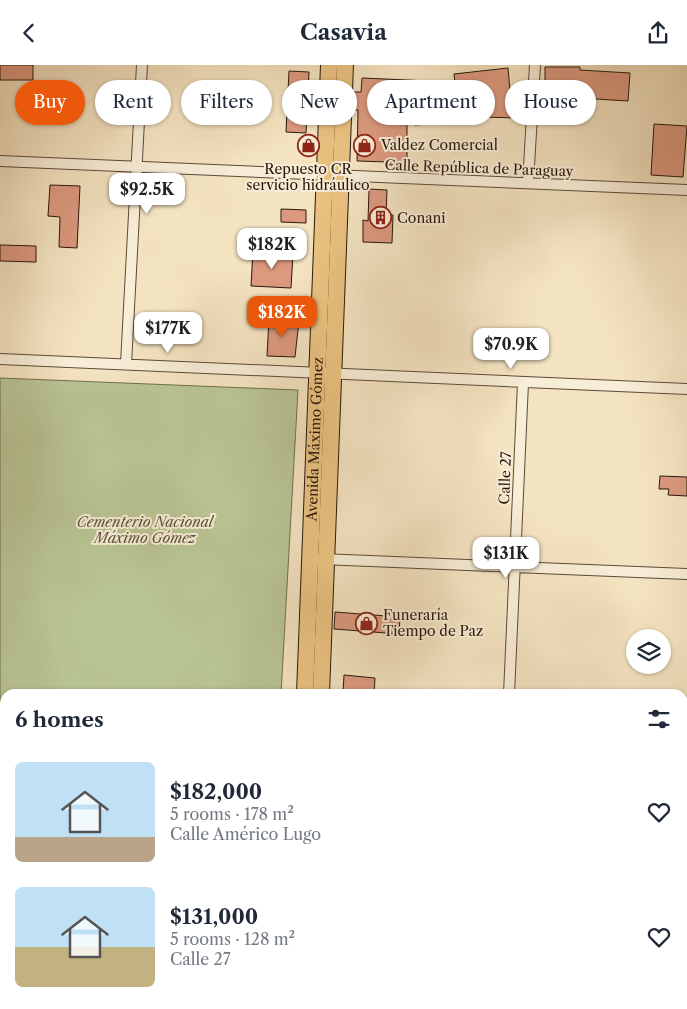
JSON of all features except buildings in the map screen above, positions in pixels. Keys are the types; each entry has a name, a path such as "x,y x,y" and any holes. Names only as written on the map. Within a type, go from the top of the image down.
{"main road":[{"name":"Avenida Máximo Gómez","path":"329,65 334,176"},
{"name":"Avenida Máximo Gómez","path":"305,689 318,559 334,176 345,65"},
{"name":"Avenida Máximo Gómez","path":"318,559 321,689"}],"street":[{"path":"126,364 142,65"},
{"path":"528,183 534,65"},
{"name":"Calle República de Paraguay","path":"0,161 687,190"},
{"path":"0,359 687,389"},
{"name":"Calle 27","path":"509,689 523,383"},
{"path":"318,559 687,574"}],"green space":[{"name":"Cementerio Nacional Máximo Gómez","path":"0,378 298,390 281,689 0,689"}],"place":[{"name":"Valdez Comercial","path":"365,145"},
{"name":"Repuesto CR servicio hidráulico","path":"308,146"},
{"name":"Conani","path":"381,218"},
{"name":"Funeraría Tiempo de Paz","path":"367,623"}]}
